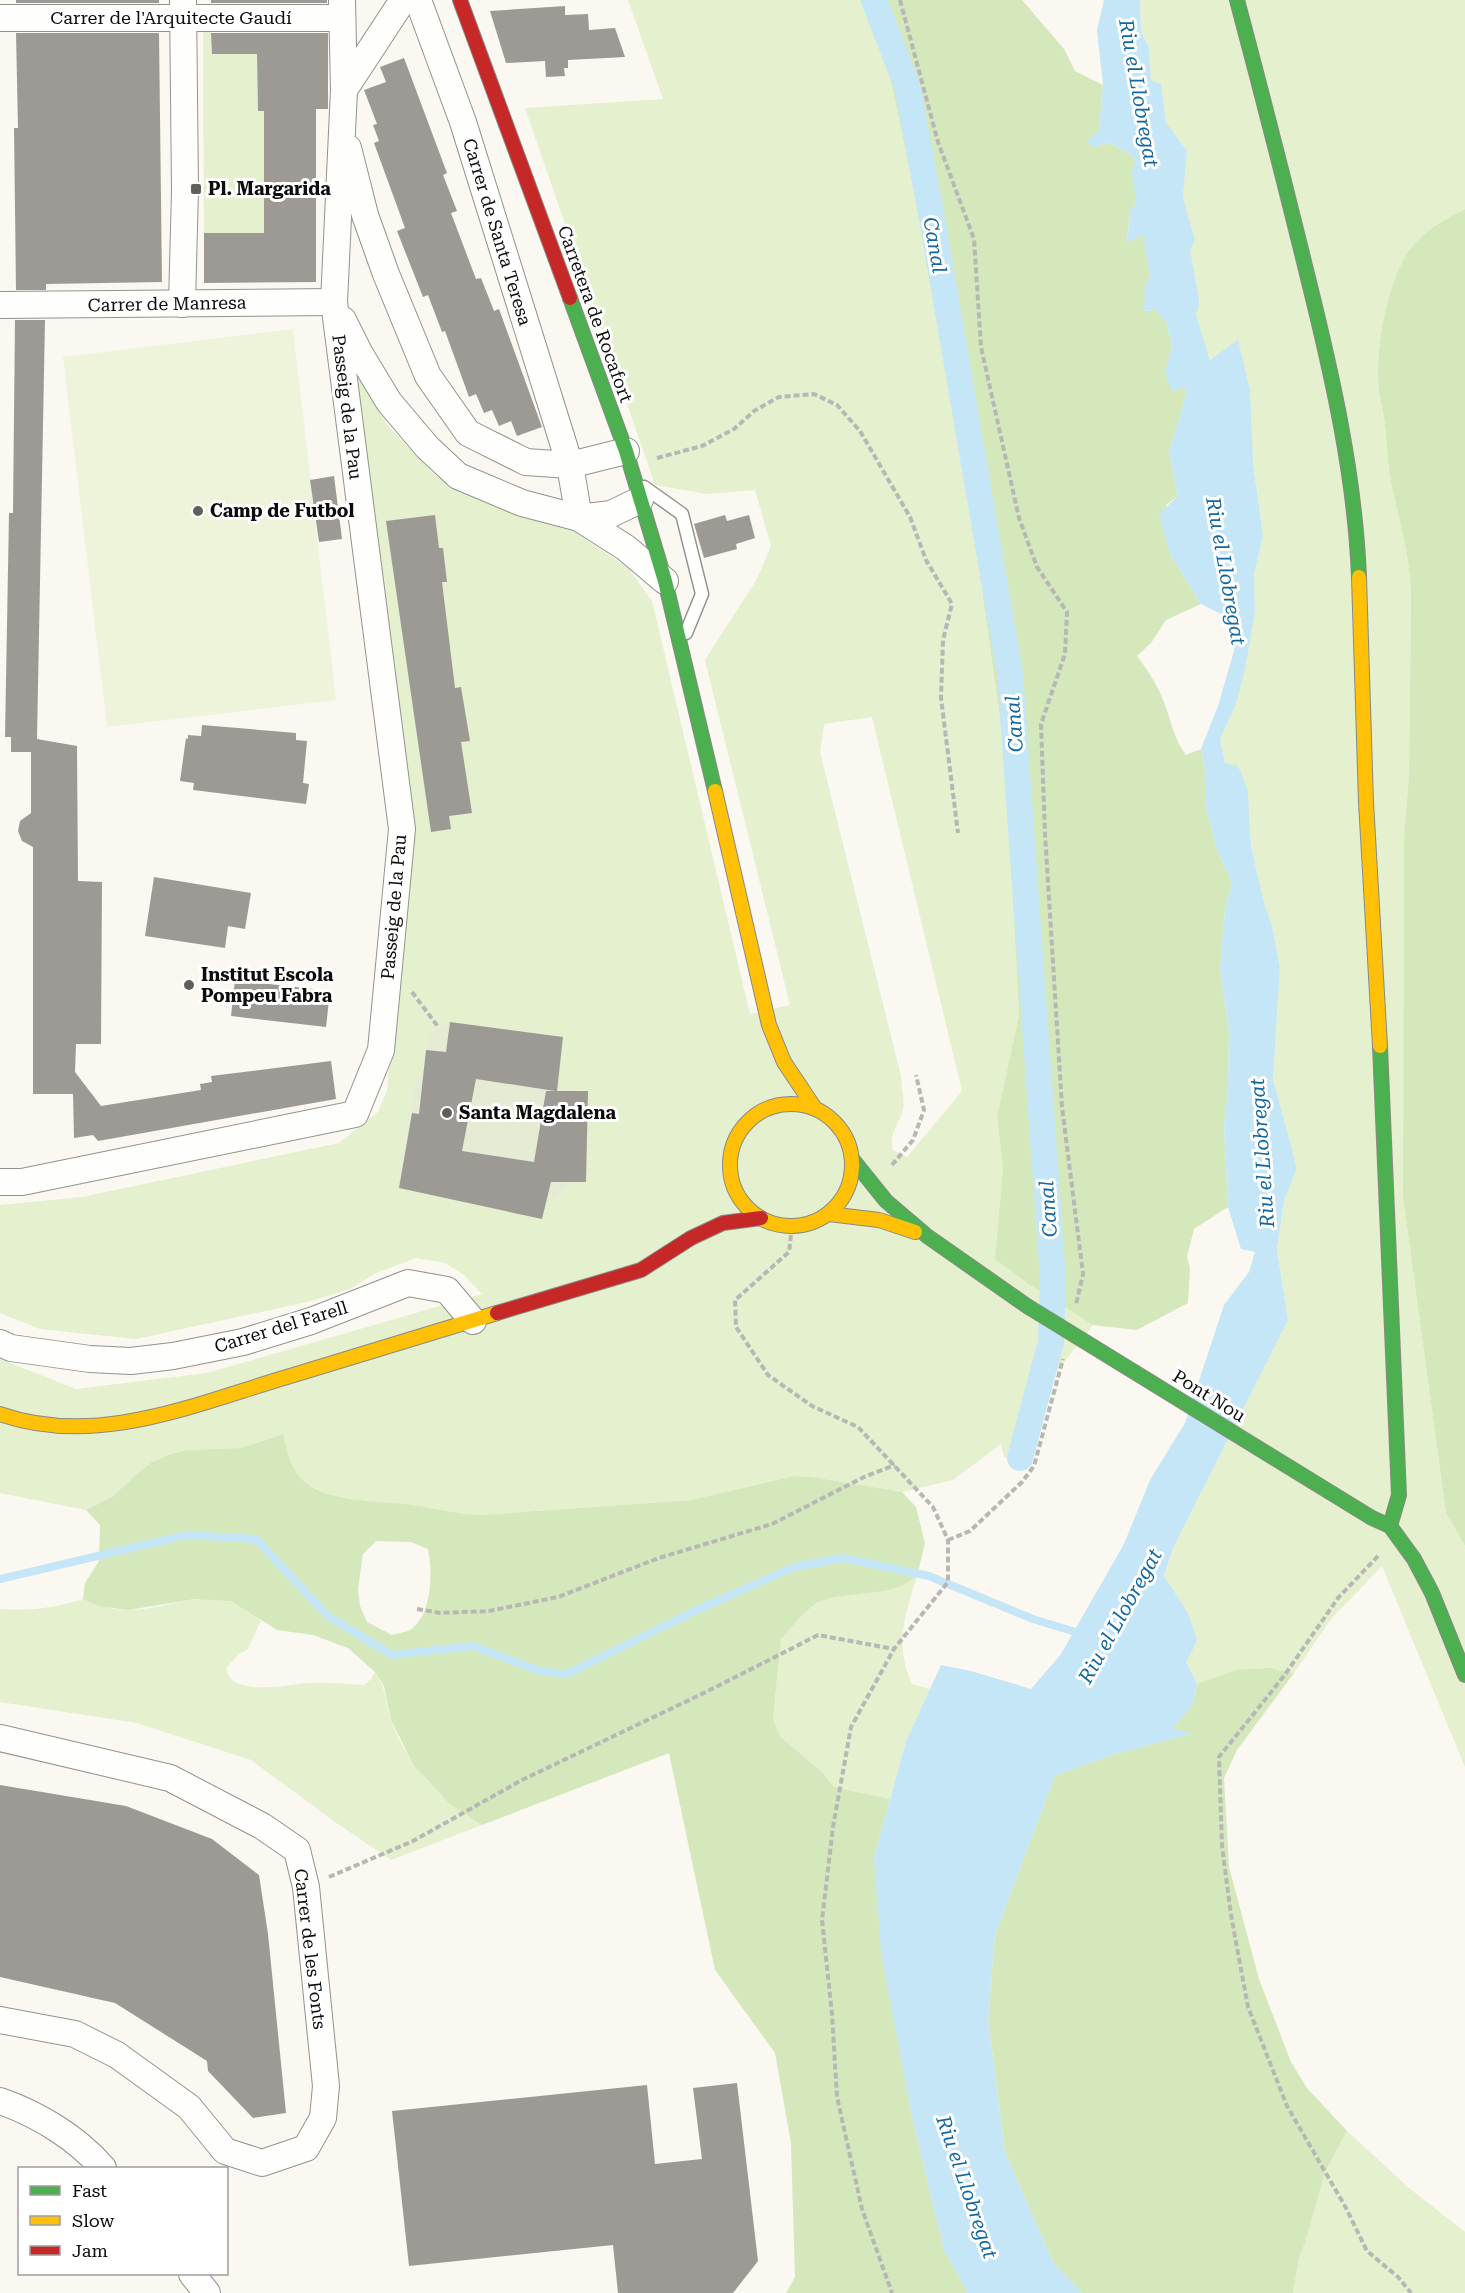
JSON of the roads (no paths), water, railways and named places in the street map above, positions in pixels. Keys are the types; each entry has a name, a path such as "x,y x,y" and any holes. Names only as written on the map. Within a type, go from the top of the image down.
{"street":[{"path":"344,90 403,0"},
{"name":"Carrer de Santa Teresa","path":"418,0 463,122 570,465 579,518"},
{"name":"Carretera de Rocafort","path":"460,0 638,490 681,645 770,1025"},
{"path":"1237,0 1287,190 1331,374 1344,436 1358,559 1366,802 1376,954 1399,1495 1394,1531 1414,1559 1432,1593 1465,1675"},
{"path":"182,304 185,190 183,8"},
{"name":"Carrer de l'Arquitecte Gaudí","path":"0,18 183,8 342,9"},
{"name":"Passeig de la Pau","path":"0,1182 22,1182 354,1114 381,1050 402,829 334,302 344,90 342,9"},
{"path":"341,122 365,215 386,274 428,376 468,433 526,462 570,465 628,458"},
{"path":"334,302 360,354 389,402 427,447 458,476 522,503 579,518 626,548 665,581"},
{"name":"Carrer de Manresa","path":"0,306 334,302"},
{"path":"579,518 611,514 638,490"},
{"path":"770,1025 772,1064"},
{"path":"770,1025 783,1062 814,1107"},
{"path":"759,1113 764,1093"},
{"path":"791,1103 814,1107 833,1119 851,1149 853,1160 849,1186 841,1201 829,1214 812,1223 792,1226 776,1224 761,1218 743,1203 732,1181 730,1169 732,1147 743,1127 759,1113 791,1103"},
{"path":"853,1160 886,1201 927,1236"},
{"path":"722,1189 730,1169"},
{"path":"829,1214 879,1220 927,1236"},
{"path":"691,1238 708,1216"},
{"path":"0,1414 20,1421 72,1428 140,1421 641,1270 691,1238 723,1223 761,1218"},
{"name":"Pont Nou","path":"927,1236 1027,1306 1394,1531"},
{"name":"Carrer del Farell","path":"0,1343 12,1348 90,1359 131,1361 173,1356 243,1342 300,1325 408,1283 447,1290 473,1322"},
{"name":"Carrer de les Fonts","path":"0,1738 170,1778 262,1826 297,1850 306,1887 326,2086 323,2118 306,2148 262,2163 225,2151 189,2107 117,2055 75,2034 0,2020"},
{"path":"0,2101 25,2109 87,2150 101,2167"},
{"path":"193,2275 207,2293"}],"lane":[{"path":"638,490 682,514 702,594 681,645"}],"water":[{"path":"1104,0 1140,0 1141,32 1149,47 1151,80 1161,84 1166,122 1187,151 1183,198 1195,240 1188,255 1194,308 1210,360 1238,340 1250,390 1253,463 1263,535 1254,575 1255,612 1245,669 1236,704 1220,739 1225,763 1238,766 1248,791 1251,846 1264,903 1272,925 1280,968 1273,1079 1297,1168 1284,1201 1277,1249 1288,1320 1173,1548 1164,1576 1188,1613 1197,1641 1186,1662 1197,1684 1192,1706 1173,1728 1192,1734 1111,1755 1055,1776 995,1935 988,2020 1005,2152 1053,2262 1082,2293 968,2293 944,2250 911,2112 881,1951 874,1858 906,1741 941,1665 971,1671 1031,1689 1061,1654 1124,1544 1150,1480 1185,1423 1224,1305 1249,1272 1255,1252 1241,1249 1228,1207 1224,1125 1228,1089 1229,1030 1220,968 1225,911 1232,883 1217,849 1205,802 1205,772 1201,749 1218,706 1234,651 1234,636 1227,617 1201,604 1170,554 1159,514 1178,496 1169,453 1186,395 1185,387 1172,392 1165,371 1172,347 1164,309 1144,311 1145,285 1166,248 1166,233 1155,227 1157,211 1141,236 1127,243 1130,211 1143,195 1136,161 1126,152 1107,142 1095,148 1087,142 1099,130 1103,85 1097,30"}],"waterway":[{"name":"Canal","path":"874,0 907,85 1010,674 1053,1278 1051,1342 1020,1458"},
{"name":"Riu el Llobregat","path":"1154,174 1177,302"},
{"path":"0,1579 186,1535 256,1539 328,1616 392,1655 473,1646 540,1671 567,1674 699,1609 794,1567 843,1558 929,1576 1033,1619 1082,1634"}],"place":[{"name":"Pl. Margarida","path":"196,189"},
{"name":"Camp de Futbol","path":"198,511"},
{"name":"Institut Escola Pompeu Fabra","path":"189,985"},
{"name":"Santa Magdalena","path":"447,1113"}]}
